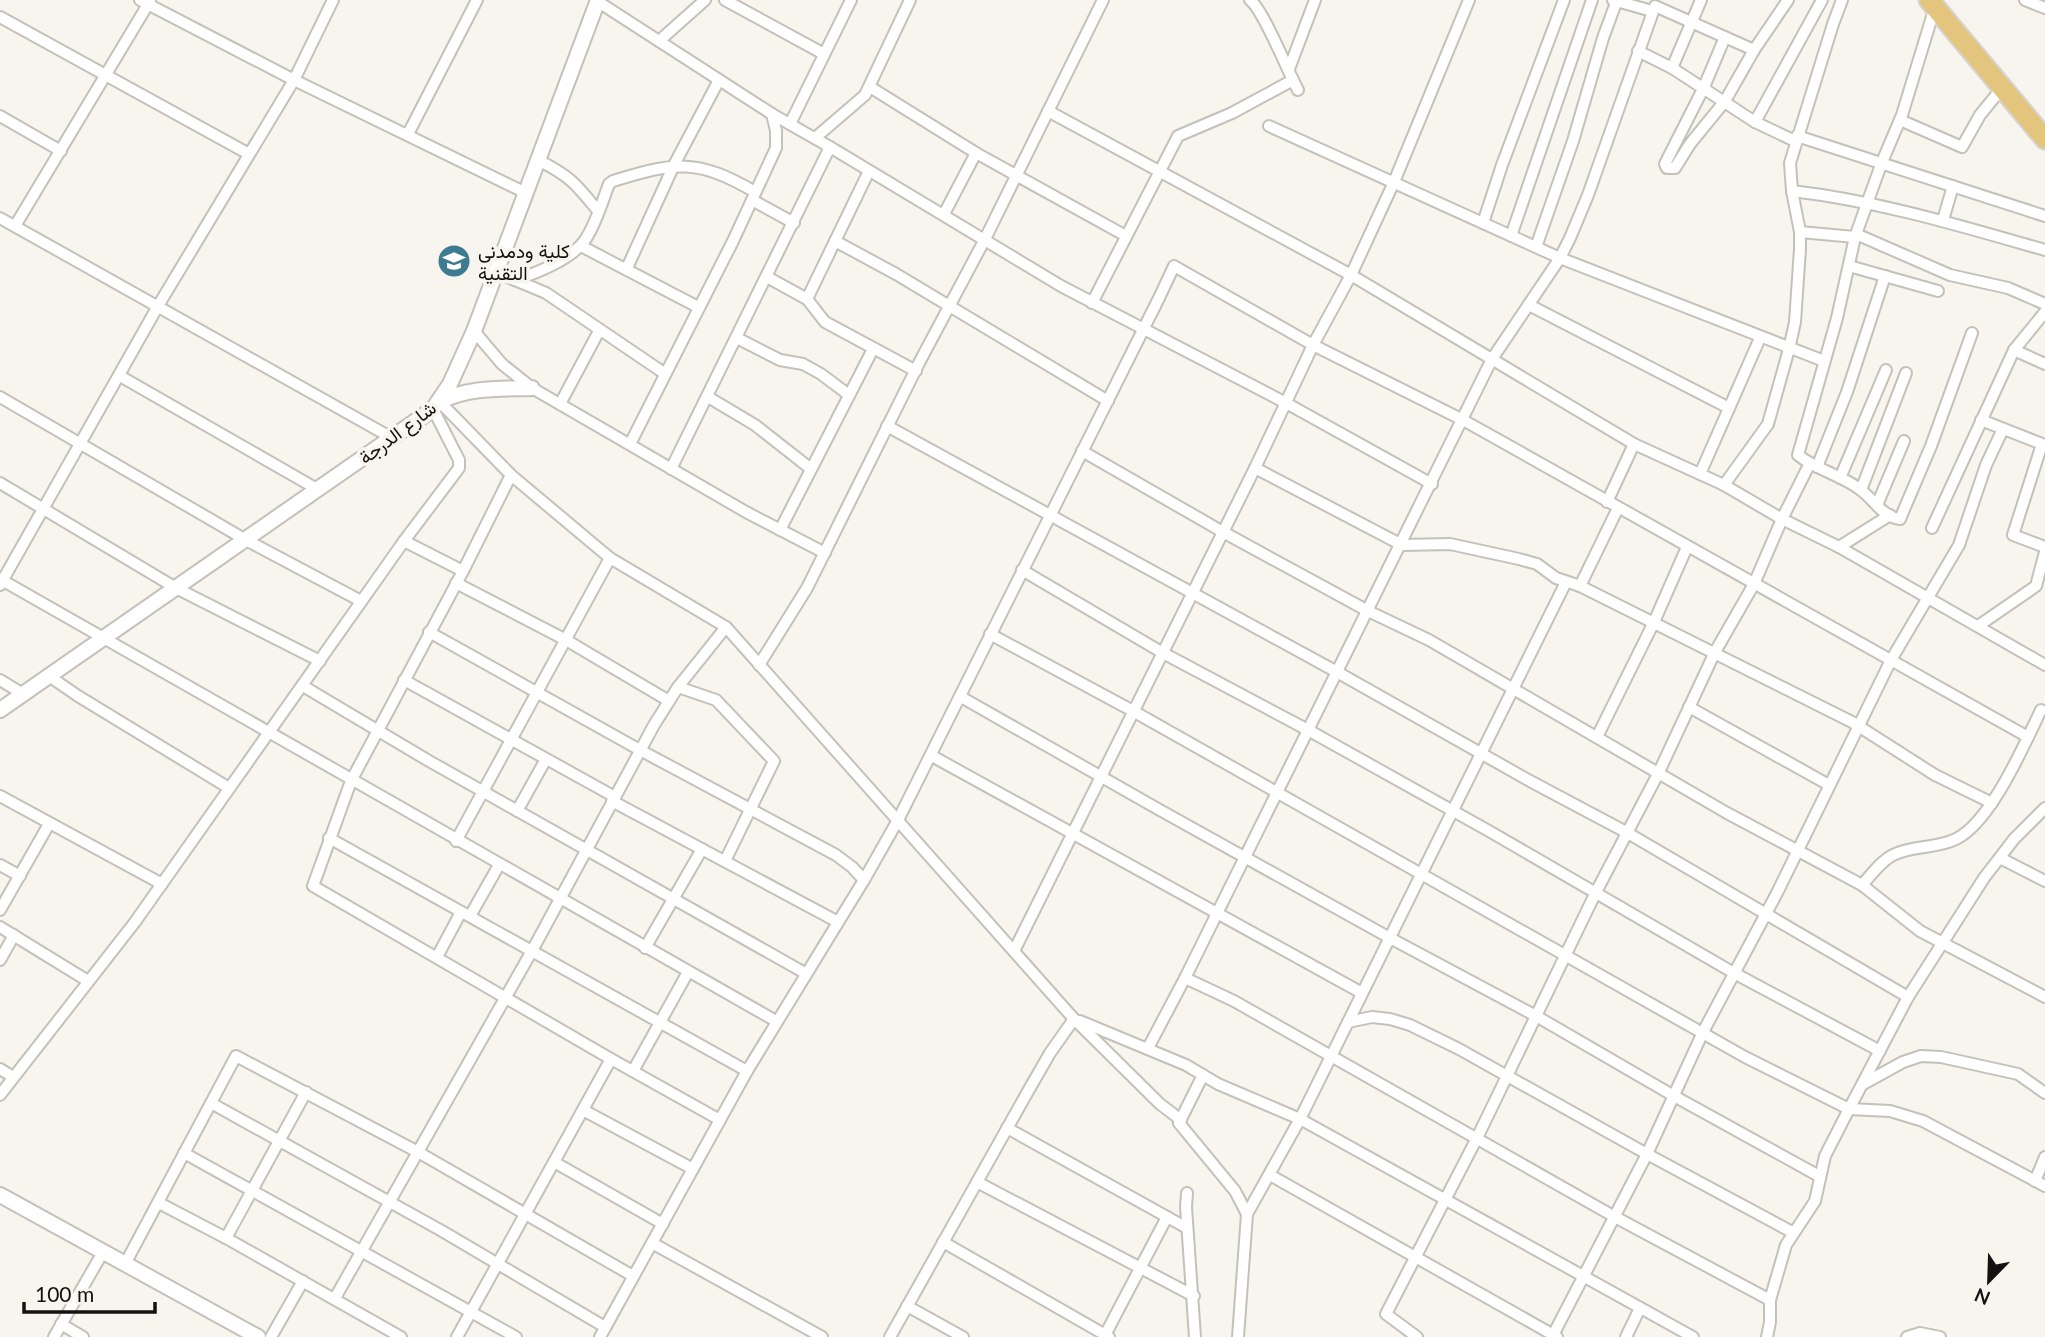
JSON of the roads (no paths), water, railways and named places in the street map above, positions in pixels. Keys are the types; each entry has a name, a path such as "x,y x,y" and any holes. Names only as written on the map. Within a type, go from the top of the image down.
{"highway":[{"path":"1932,4 2045,139"}],"street":[{"path":"333,0 294,80 158,306 1,582 776,1021"},
{"path":"408,134 477,0"},
{"path":"598,0 772,114 1093,303 1286,403 1432,484"},
{"name":"شارع الدرجة","path":"0,710 436,405 450,384 474,331 598,0"},
{"path":"659,41 705,0"},
{"path":"725,0 824,54"},
{"path":"790,124 851,0"},
{"path":"816,138 858,103 870,87 909,0"},
{"path":"759,665 784,628 825,553 1103,0"},
{"path":"1093,303 1178,136 1256,102 1293,80 1315,0"},
{"path":"1014,951 1255,468 1313,345 1352,275 1394,183 1469,0"},
{"path":"1483,223 1502,164 1564,0"},
{"path":"1511,236 1592,0"},
{"path":"1536,247 1573,141 1615,0 1654,6 1754,50"},
{"path":"1672,68 1701,0"},
{"path":"1725,37 1704,87 1665,164 1667,168 1675,169 1690,144 1725,101 1754,50 1788,0"},
{"path":"1755,122 1822,0"},
{"path":"1724,485 1768,424 1789,349 1795,322 1800,232 1790,163 1842,0"},
{"path":"2025,0 2045,8"},
{"path":"1253,1 1293,80"},
{"path":"15,226 106,77 146,2 294,80 526,193"},
{"path":"1932,4 1900,120 1856,236 1798,455 1861,490 1898,519 1931,446 1972,333"},
{"path":"1147,1048 1278,793 1493,359 1560,258 1588,195 1654,6"},
{"path":"0,17 249,154"},
{"path":"1638,51 1704,87 1755,122 1796,138 1882,162 2045,216"},
{"path":"627,268 674,165 719,80"},
{"path":"870,87 976,153 1126,236"},
{"path":"1900,120 1962,147 1980,115 2002,88"},
{"path":"1048,111 1352,275 1634,444 1724,485 1782,519 1839,547 2045,665"},
{"path":"630,444 776,148 772,114"},
{"path":"0,116 61,151"},
{"path":"1269,126 1560,258 1824,361"},
{"path":"671,469 830,147"},
{"path":"943,214 976,153"},
{"path":"538,160 564,173 575,182 598,211"},
{"path":"514,280 543,270 581,246 589,234 610,182 674,165 719,173 794,223"},
{"path":"807,299 869,171"},
{"path":"1943,220 1953,186"},
{"path":"1792,191 1867,202 1943,220 2045,250"},
{"path":"0,218 392,438"},
{"path":"1800,232 1856,236 1950,275 2008,288 2045,312 2014,350 1932,528"},
{"path":"835,241 1108,401"},
{"path":"581,246 698,306"},
{"path":"211,1103 497,1263 603,1332 747,1071 898,820 1174,266 1313,345 1463,420 2028,737"},
{"path":"1849,266 1938,291"},
{"path":"496,272 546,293 664,373"},
{"path":"1417,1337 1386,1314 1477,1138 1595,892 1658,774 1715,652 1754,584 1782,519 1813,465 1847,392 1885,276"},
{"path":"767,277 807,299 825,321 916,371"},
{"path":"1529,305 1730,408"},
{"path":"474,331 502,365 532,388 671,469 825,553"},
{"path":"560,404 599,331"},
{"path":"737,338 780,360 803,364 849,395"},
{"path":"1700,474 1760,338"},
{"path":"780,530 873,349"},
{"path":"2014,350 2045,364"},
{"path":"1840,478 1886,370"},
{"path":"1861,490 1906,373"},
{"path":"120,376 317,489"},
{"path":"436,405 457,393 477,389 532,388"},
{"path":"0,397 246,540 361,601"},
{"path":"708,397 755,425 810,469"},
{"path":"436,405 511,475 610,558 726,627 1074,1019 1160,1104 1181,1120"},
{"path":"0,1095 162,884 361,601 459,468 459,460 436,405"},
{"path":"1981,420 2042,444 2013,535 2045,547"},
{"path":"887,426 1337,672 1481,755 1626,832 1908,997"},
{"path":"1270,1175 1554,1336 1647,1154 1703,1032 1767,913 1891,660 1959,545 1986,465 2003,429"},
{"path":"1877,505 1904,441"},
{"path":"1580,586 1634,444"},
{"path":"1082,451 1223,532 1515,688 1658,774 1862,885 1906,922 1943,945 2045,997"},
{"path":"1255,468 1402,545 1450,544 1537,564 1566,582 1580,586 1715,652 1858,726 1936,775 1992,803"},
{"path":"511,475 351,781 313,886 720,1120"},
{"path":"0,484 176,588 320,661"},
{"path":"1839,547 1890,515"},
{"path":"404,541 463,570"},
{"path":"1597,737 1688,547"},
{"path":"1978,626 2040,589 2045,552"},
{"path":"456,841 610,558"},
{"path":"1022,570 1163,653 1308,730 1734,973 1880,1051"},
{"path":"1238,1337 1247,1214 1331,1058 1566,582"},
{"path":"456,583 566,640 669,701"},
{"path":"335,1298 533,950 640,750 678,687 726,627"},
{"path":"429,632 836,855 864,880"},
{"path":"990,634 1278,793 1564,956 1849,1109 1904,1113 2040,1183 2045,1157"},
{"path":"49,676 229,788"},
{"path":"0,680 23,694"},
{"path":"404,680 702,849 838,922"},
{"path":"303,686 586,851 806,973"},
{"path":"678,687 716,701 772,757 774,764 724,861"},
{"path":"961,696 1819,1176"},
{"path":"1689,707 1829,785"},
{"path":"1862,885 1891,855 1958,839 1970,830 1992,803 2044,707"},
{"path":"932,756 1362,993"},
{"path":"517,811 546,759"},
{"path":"0,796 162,884"},
{"path":"1767,1337 1770,1300 1786,1245 1815,1201 1825,1156 1849,1109 1908,997 1979,886 2045,808"},
{"path":"0,910 50,824"},
{"path":"329,838 747,1071"},
{"path":"646,948 702,849"},
{"path":"2000,858 2045,881"},
{"path":"0,865 20,876"},
{"path":"437,957 499,865"},
{"path":"0,927 88,981"},
{"path":"0,960 14,935"},
{"path":"633,1071 688,972"},
{"path":"1185,978 1234,1001 1615,1217 1770,1300"},
{"path":"1348,1022 1372,1017 1390,1019 1410,1026 1507,1075 1793,1232"},
{"path":"1074,1019 1186,1065 1218,1084 1300,1119 1693,1337"},
{"path":"890,1337 1050,1053 1074,1019"},
{"path":"125,1264 236,1056 418,1152 633,1276"},
{"path":"1862,1085 1903,1062 1922,1056 1941,1057 2011,1072 2030,1081 2045,1093"},
{"path":"457,1337 611,1059"},
{"path":"0,1069 13,1077"},
{"path":"1203,1075 1180,1126 1236,1191 1247,1214"},
{"path":"226,1238 306,1092"},
{"path":"583,1110 693,1169"},
{"path":"1007,1128 1187,1228"},
{"path":"184,1153 516,1337"},
{"path":"554,1162 663,1224"},
{"path":"977,1182 1194,1296"},
{"path":"1186,1193 1195,1337"},
{"path":"0,1195 258,1337"},
{"path":"159,1203 335,1298 401,1337"},
{"path":"0,1205 238,1337"},
{"path":"943,1242 1106,1336 1167,1217"},
{"path":"652,1243 822,1337"},
{"path":"54,1337 99,1259"},
{"path":"271,1337 303,1281"},
{"path":"907,1306 963,1337"},
{"path":"1626,1337 1640,1308"},
{"path":"61,1324 83,1337"},
{"path":"1907,1337 1920,1333 1940,1337"}],"place":[{"name":"كلية ودمدني التقنية","path":"454,261"}]}
